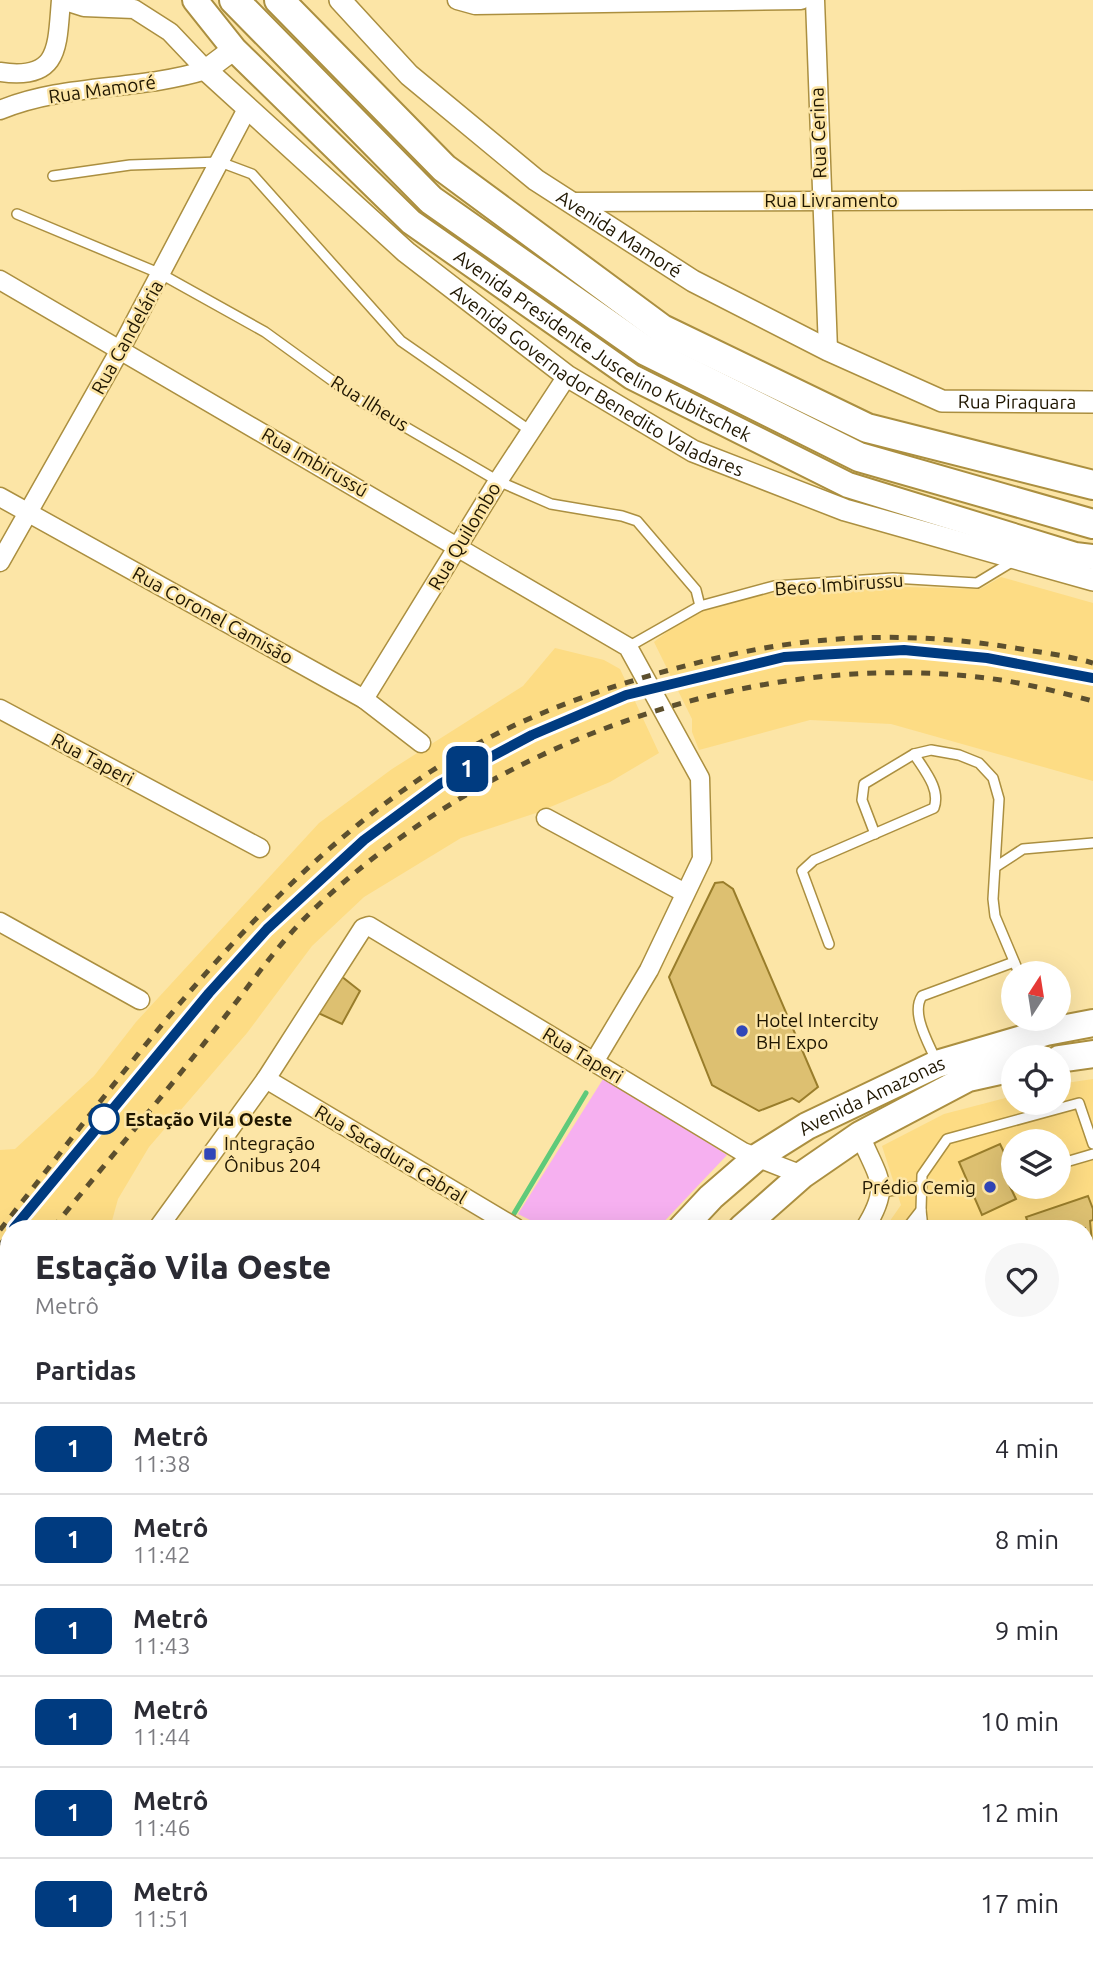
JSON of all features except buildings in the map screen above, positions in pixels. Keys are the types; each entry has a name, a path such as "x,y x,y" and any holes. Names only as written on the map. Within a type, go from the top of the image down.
{"highway":[{"name":"Avenida Presidente Juscelino Kubitschek","path":"234,0 431,201 646,351 859,457 1093,524"},
{"path":"279,0 444,168 662,328 867,428 1093,485"}],"main road":[{"name":"Avenida Presidente Juscelino Kubitschek","path":"195,0 234,49 411,222 632,377 848,485 1075,555 1093,557"},
{"name":"Avenida Amazonas","path":"1071,1024 1093,1023"},
{"name":"Avenida Amazonas","path":"689,1220 711,1197 756,1158 807,1126 937,1064 1027,1031"},
{"path":"1071,1057 1093,1054"},
{"name":"Avenida Amazonas","path":"751,1220 802,1175 860,1135 968,1078 1001,1071"}],"street":[{"path":"0,72 36,72 51,62 57,46 62,0 134,9 170,32 205,70 234,49"},
{"name":"Avenida Mamoré","path":"340,0 409,75 536,180 569,202 693,281 828,350 942,401"},
{"path":"457,0 475,5 801,0"},
{"name":"Rua Cerina","path":"815,0 820,200 828,350"},
{"name":"Avenida Governador Benedito Valadares","path":"205,70 406,252 567,376 693,451 845,510 1093,580"},
{"name":"Rua Mamoré","path":"0,110 54,94 175,80 205,70"},
{"name":"Rua Candelária","path":"0,562 120,350 247,109"},
{"name":"Rua Livramento","path":"569,202 1093,200"},
{"name":"Rua Imbirussú","path":"0,279 628,647"},
{"name":"Rua Quilombo","path":"365,699 498,481 567,376"},
{"name":"Rua Piraquara","path":"942,401 1093,402"},
{"name":"Rua Coronel Camisão","path":"0,497 365,699 421,743"},
{"path":"594,1062 649,970 702,859 700,778 628,647"},
{"name":"Rua Taperi","path":"0,709 260,848"},
{"path":"546,818 685,893"},
{"path":"0,922 140,1000"},
{"name":"Rua Taperi","path":"267,1079 363,928 369,926 756,1158 802,1175"},
{"path":"164,1220 267,1079"},
{"name":"Rua Sacadura Cabral","path":"267,1079 502,1220"},
{"path":"860,1135 882,1192 879,1206 870,1220"}],"lane":[{"path":"53,176 130,165 220,162 252,174 401,341 532,432"},
{"name":"Rua Ilheus","path":"16,214 161,274 265,332 359,400 498,481 551,504 637,521 696,590 700,606"},
{"name":"Beco Imbirussu","path":"628,647 700,606 774,586 893,578 977,583 1016,560"},
{"path":"875,834 862,800 864,784 915,754 931,750 959,754 979,763 993,778 999,799 993,899 995,916 1014,961"},
{"path":"829,944 802,871 814,860 934,808 937,799 935,790 915,754"},
{"path":"997,866 1023,849 1093,843"},
{"path":"937,1064 917,1013 917,1003 922,996 1001,967"},
{"path":"922,1220 922,1175 947,1139 1079,1103 1093,1144"},
{"path":"1071,1160 1093,1154"},
{"path":"882,1192 922,1186"},
{"path":"913,1220 921,1210"}],"shaded area":[{"path":"1001,577 1093,603 1093,781 891,724 810,720 699,750 692,732 692,719 654,642 691,613 763,594 905,587 980,589"},
{"path":"555,648 604,660 620,669 659,753 610,782 536,813 461,838 364,897 312,946 247,1033 149,1147 118,1199 112,1220 0,1220 0,1150 15,1149 94,1076 136,1022 319,823 392,769 523,686"},
{"path":"605,1076 727,1155 666,1220 530,1220 518,1214"},
{"path":"1093,1079 1093,1220 891,1220 901,1205 882,1146 944,1114 1001,1099 1001,1115 1071,1115 1071,1082"}],"waterway":[{"path":"510,1220 586,1093"}],"railway":[{"path":"8,1220 146,1044 251,924 307,869 366,818 430,772 499,733 572,701 648,676 725,656 799,643 873,638 946,640 983,643 1093,663"},
{"path":"29,1209 209,993 267,929 364,840 440,784 532,735 626,695 784,657 904,650 987,658 1093,678"},
{"path":"60,1220 179,1075 275,951 312,911 382,851 459,799 543,755 631,719 722,693 815,677 909,673 1001,680 1093,701"}],"metro line":[{"name":"1","path":"21,1220 209,993 267,929 364,840 440,784 532,735 626,695 784,657 904,650 987,658 1093,678"}],"place":[{"name":"Hotel Intercity BH Expo","path":"742,1031"},
{"name":"Estação Vila Oeste","path":"104,1119"},
{"name":"Integração Ônibus 204","path":"210,1154"},
{"name":"Prédio Cemig","path":"990,1187"}]}
